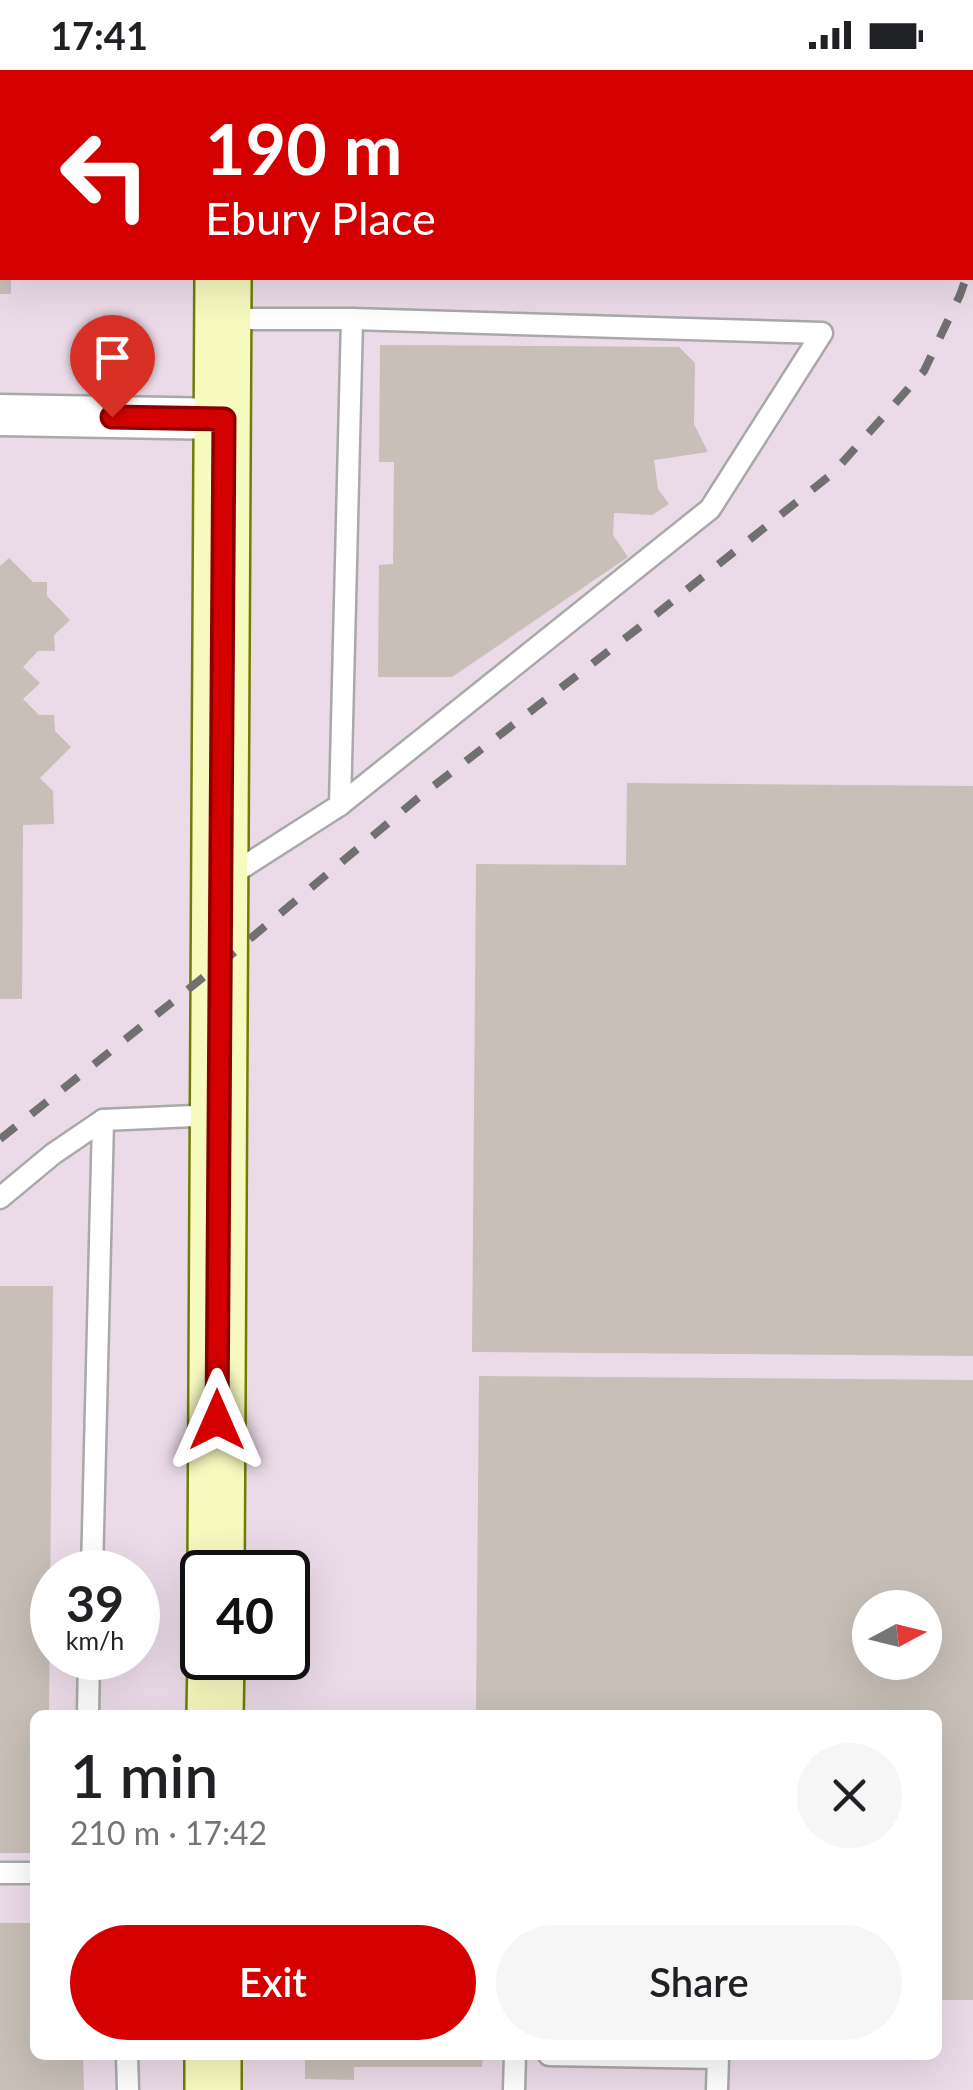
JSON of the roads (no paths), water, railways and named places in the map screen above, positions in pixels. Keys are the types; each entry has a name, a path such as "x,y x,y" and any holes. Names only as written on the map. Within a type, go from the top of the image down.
{"street":[{"path":"216,1550 224,298"},
{"path":"0,416 224,419"},
{"path":"216,1680 216,1710"},
{"path":"213,2090 214,2060"}],"lane":[{"path":"220,882 340,805 710,509 822,333 352,319 224,298"},
{"path":"340,805 352,319"},
{"path":"0,1198 53,1154 104,1120 219,1115"},
{"path":"93,1550 104,1120"},
{"path":"88,1710 89,1680"},
{"path":"0,1873 30,1873"},
{"path":"128,2060 128,2090"},
{"path":"514,2090 515,2060"},
{"path":"717,2090 718,2060"}],"railway":[{"path":"0,1139 220,964 418,798 833,473 924,371 965,280"}]}
